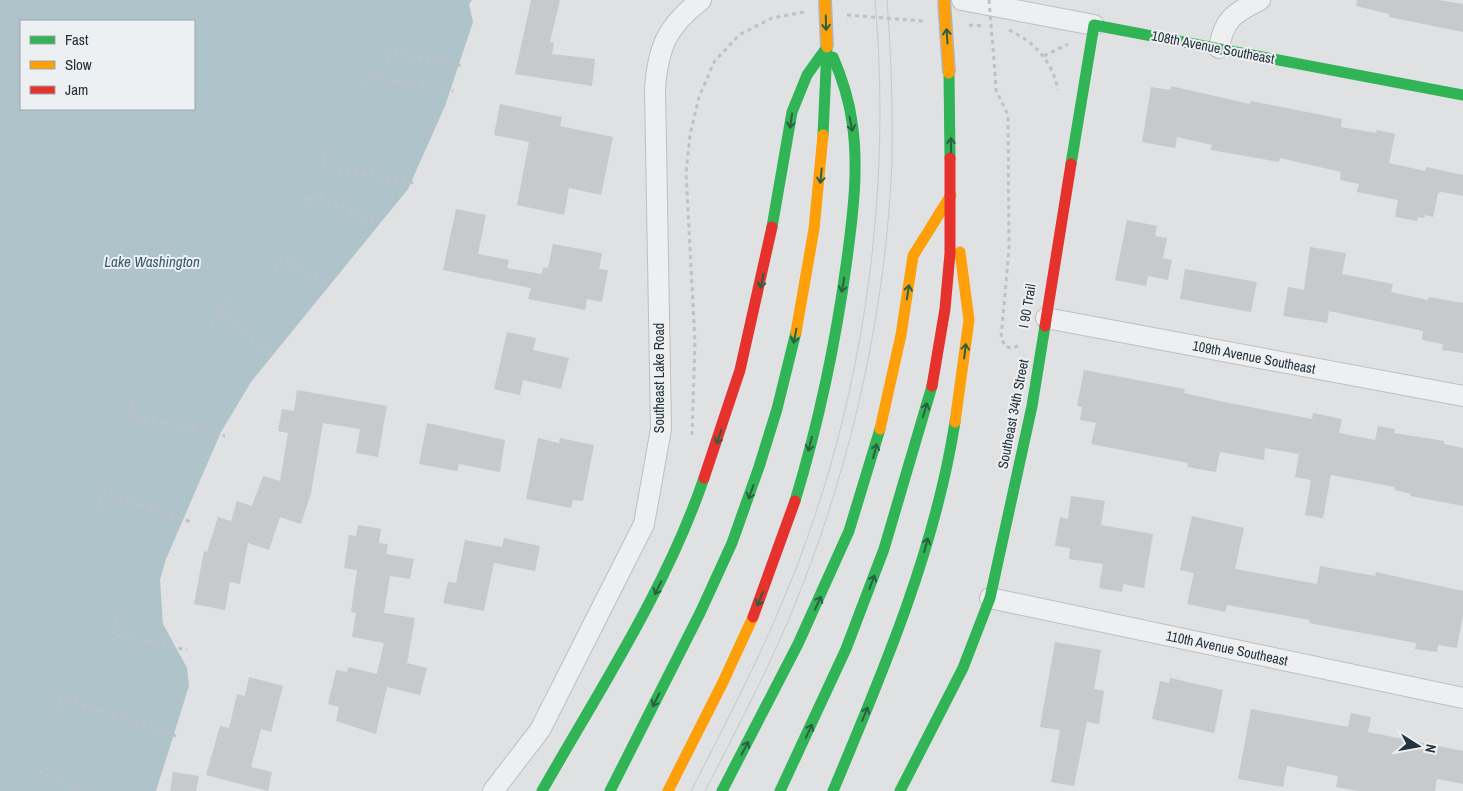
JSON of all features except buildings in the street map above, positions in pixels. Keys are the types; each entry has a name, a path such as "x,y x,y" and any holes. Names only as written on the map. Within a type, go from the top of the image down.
{"main road":[{"path":"612,788 713,588 739,526 764,455 786,378 817,215 827,75 825,0"},
{"path":"780,791 846,649 884,548 931,392 945,309 950,253 949,73 944,0"},
{"name":"108th Avenue Southeast","path":"1094,25 1463,95"},
{"name":"Southeast 34th Street","path":"900,791 935,726 963,668 990,598 1032,406 1094,25"},
{"path":"542,791 652,599 699,492 740,370 770,243 792,112 807,75 827,47"},
{"path":"668,791 720,689 761,596 799,484 822,396 845,277 855,140 842,76 827,47"},
{"path":"722,791 798,644 849,530 883,419 901,335 913,256 951,194"},
{"path":"833,791 902,620 925,550 957,412 970,313 951,194"}],"street":[{"name":"Southeast Lake Road","path":"494,791 540,730 644,524 661,429 656,64 661,47 670,31 686,11 701,0"},
{"name":"108th Avenue Southeast","path":"962,0 997,2 1094,25"},
{"path":"1219,48 1222,34 1233,14 1260,0"},
{"name":"109th Avenue Southeast","path":"1046,318 1463,396"},
{"name":"110th Avenue Southeast","path":"990,598 1463,698"}],"path":[{"name":"I 90 Trail","path":"997,2 996,90 1008,115 1009,249 1001,338 1006,347 1013,348 1019,345 1021,338"},
{"path":"992,27 1009,31 1024,38 1044,56 1056,78 1059,95"},
{"path":"1044,56 1072,42"},
{"path":"388,65 390,53 463,66"},
{"path":"365,86 367,76 453,91"},
{"path":"325,150 322,166 414,183"},
{"path":"305,208 311,194 373,220"},
{"path":"276,269 280,260 329,284"},
{"path":"211,325 228,300"},
{"path":"219,313 272,355"},
{"path":"132,400 128,416 225,436"},
{"path":"97,508 104,492 191,522"},
{"path":"116,614 113,635 187,650"},
{"path":"56,713 59,697 176,736"},
{"path":"39,771 84,791"}],"water":[{"name":"Lake Washington","path":"0,0 472,0 469,4 473,22 445,106 408,189 251,382 221,432 166,559 160,580 163,624 187,668 189,686 156,791 0,791"}],"tram line":[{"path":"691,791 747,680 797,566 821,498 840,429 856,359 868,288 876,216 880,144 875,0"},
{"path":"705,791 768,666 791,615 820,538 852,432 875,325 889,216 892,121 887,0"}],"traffic: fast":[{"path":"1071,164 1094,25 1463,95"},
{"path":"772,227 792,112 807,75 827,47"},
{"path":"823,135 827,47"},
{"path":"795,501 812,441 832,351 843,290 853,208 855,156 852,122 845,89 833,57"},
{"path":"949,73 950,158"},
{"path":"900,791 963,668 990,598 1032,406 1045,326"},
{"path":"610,791 700,613 732,543 777,409 796,332"},
{"path":"780,791 846,649 884,549 932,386"},
{"path":"833,791 888,656 921,564 935,517 955,422"},
{"path":"722,791 798,644 849,531 880,429"},
{"path":"542,791 651,599 689,519 704,478"}],"traffic: slow":[{"path":"825,0 827,47"},
{"path":"944,0 949,73"},
{"path":"796,332 814,229 823,135"},
{"path":"880,429 901,335 913,256 951,195"},
{"path":"955,422 969,320 960,252"},
{"path":"668,791 723,682 753,617"}],"traffic: jam":[{"path":"932,386 945,309 950,253 950,158"},
{"path":"1045,326 1071,164"},
{"path":"704,478 740,370 772,227"},
{"path":"753,617 795,501"}]}
